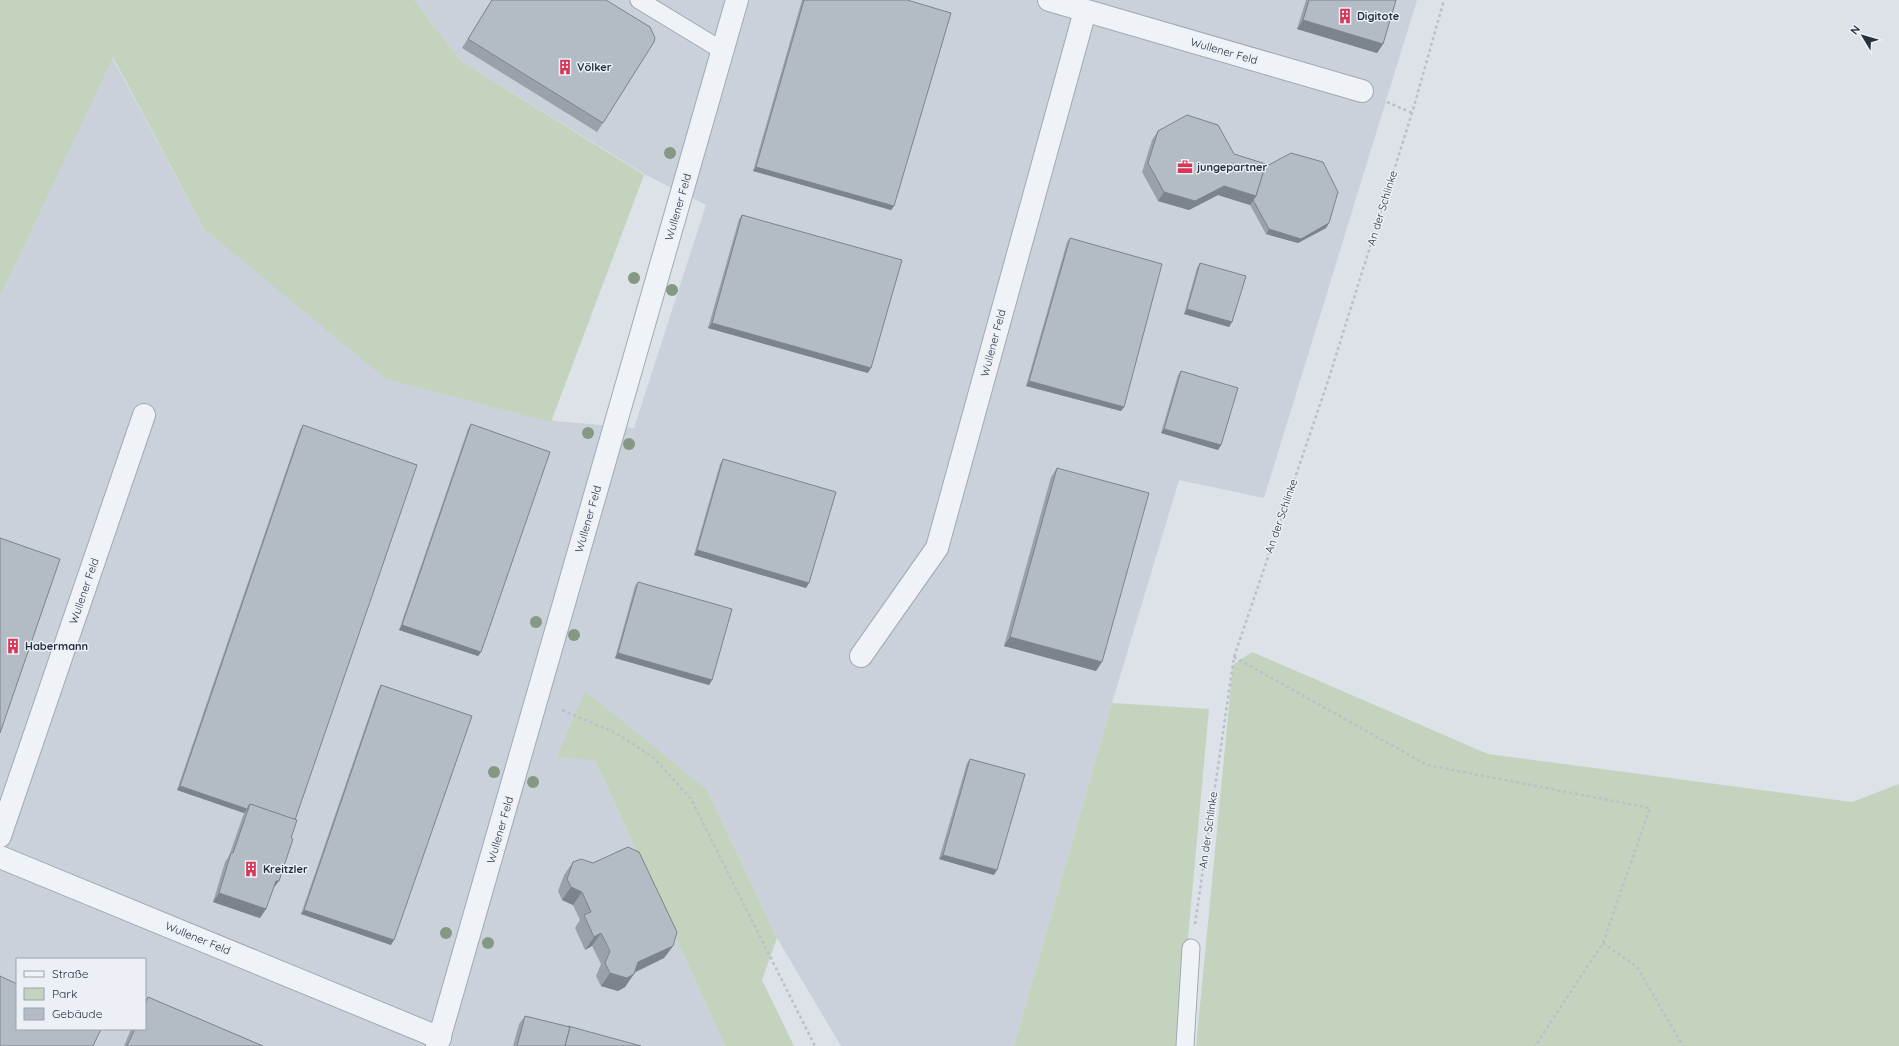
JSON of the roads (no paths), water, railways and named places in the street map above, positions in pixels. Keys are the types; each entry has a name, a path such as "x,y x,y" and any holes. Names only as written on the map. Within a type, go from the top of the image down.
{"street":[{"name":"Wullener Feld","path":"0,858 439,1042 536,698 737,0"},
{"name":"Wullener Feld","path":"1049,0 1362,91"},
{"name":"Wullener Feld","path":"861,656 937,548 1085,11"},
{"name":"Wullener Feld","path":"0,836 144,415"}],"lane":[{"path":"639,0 723,51"},
{"path":"1185,1046 1191,948"}],"place":[{"name":"Digitote","path":"1345,16"},
{"name":"Völker","path":"565,67"},
{"name":"jungepartner","path":"1185,167"},
{"name":"Habermann","path":"13,646"},
{"name":"Kreitzler","path":"251,869"}]}
